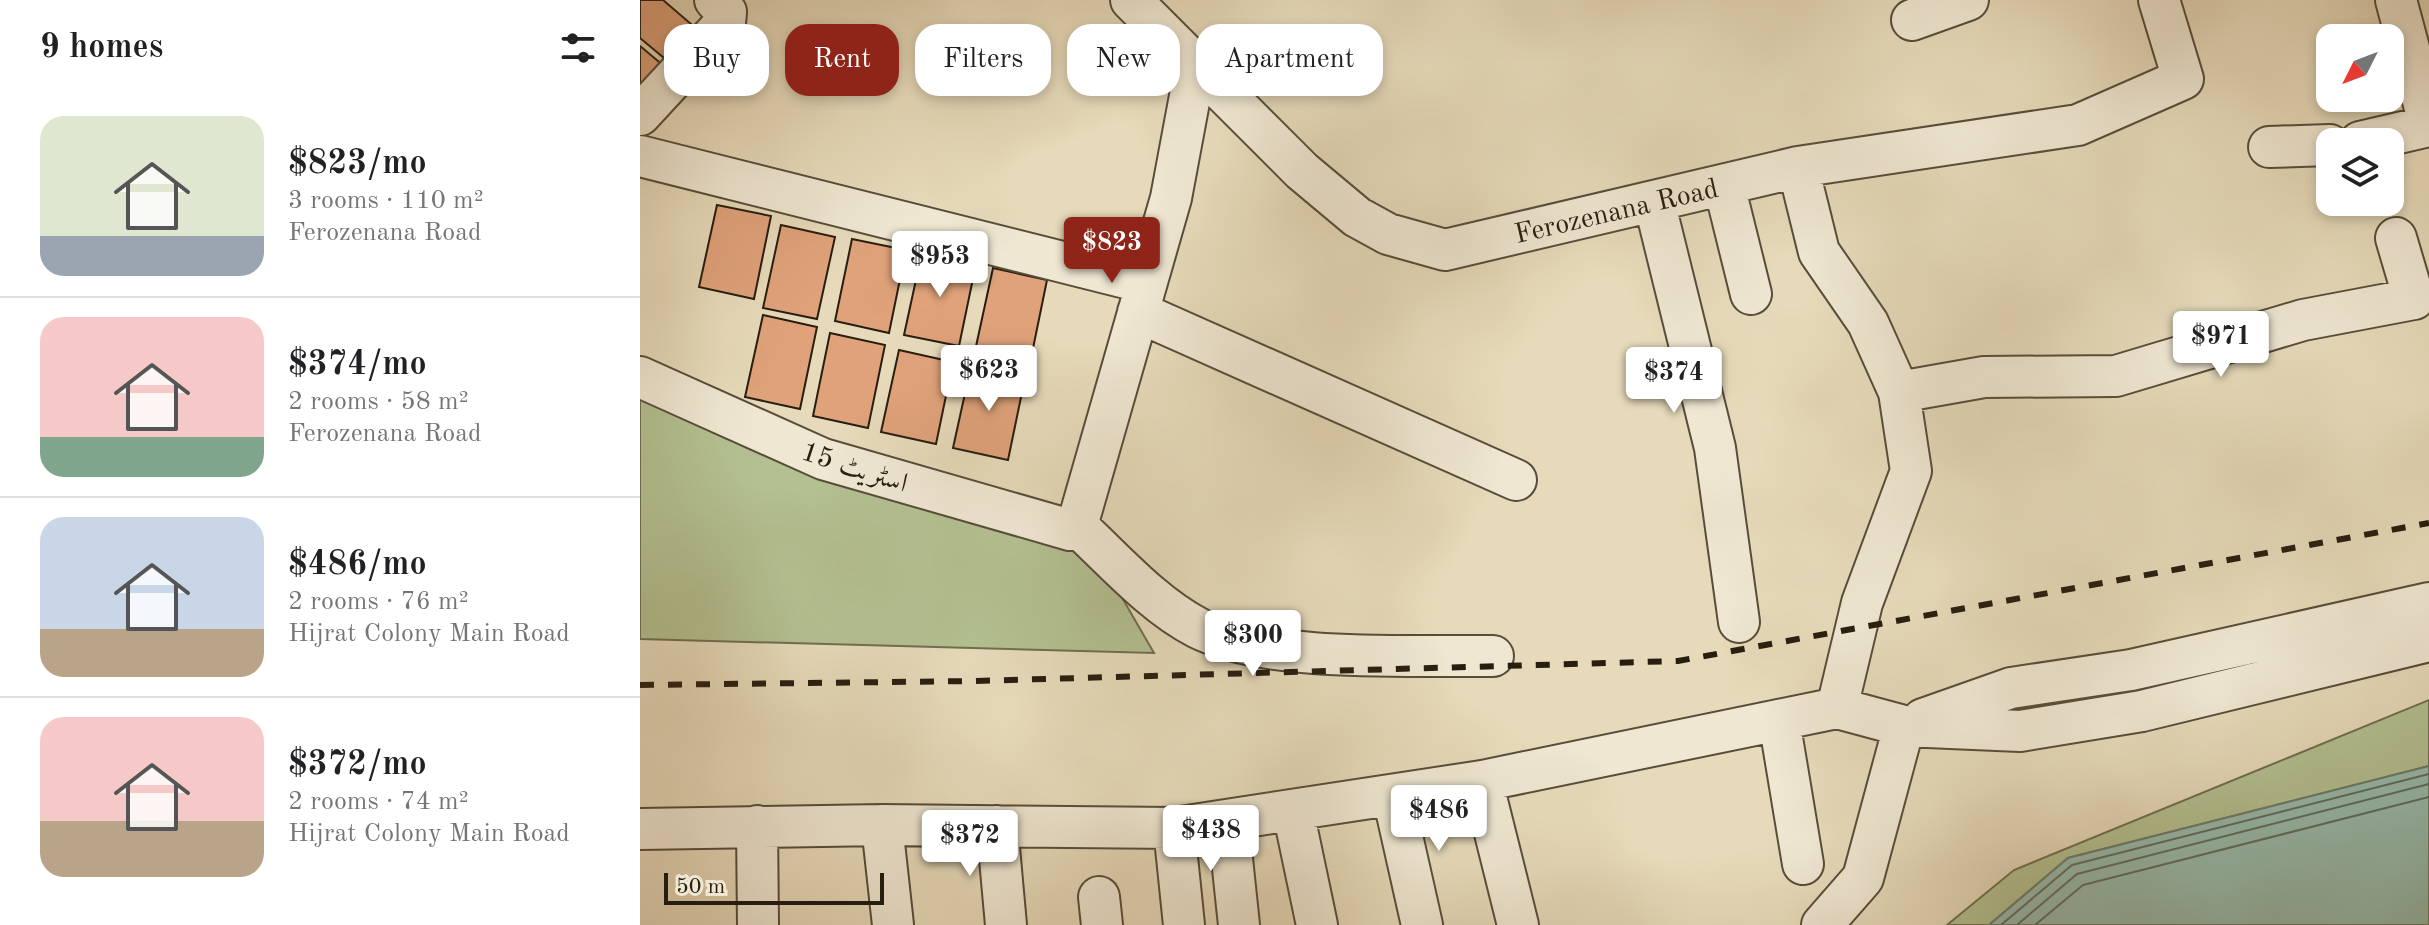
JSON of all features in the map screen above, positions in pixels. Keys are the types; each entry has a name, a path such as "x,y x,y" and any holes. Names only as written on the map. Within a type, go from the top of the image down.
{"street":[{"name":"Ferozenana Road","path":"1131,0 1196,64"},
{"path":"1912,20 1968,0"},
{"name":"Ferozenana Road","path":"1228,96 1302,171 1357,217 1388,234 1445,250 1798,167 2078,125 2183,79 2159,0"},
{"path":"2396,0 2429,124 2404,131"},
{"path":"640,115 725,23 720,6"},
{"path":"1196,64 1171,198 1077,526 1177,615 1220,637 1253,645 1357,655 1493,656"},
{"path":"2269,147 2316,145"},
{"path":"640,156 1142,298 1516,480"},
{"path":"1798,167 1819,252 1868,323 1899,392 1911,471 1862,603 1837,708"},
{"path":"1724,185 1751,294"},
{"path":"1654,201 1715,448 1739,622"},
{"path":"1899,392 1984,377 2116,376 2303,320 2414,299 2396,238"},
{"name":"اسٹریٹ 15","path":"640,377 823,459 1070,530 1077,526"},
{"path":"1904,726 2011,688 2131,670 2429,603"},
{"path":"640,829 882,825 1174,828 1482,781 1837,708 1904,726 2020,731 2142,711 2429,641"},
{"path":"1779,720 1803,864"},
{"path":"1822,925 1863,878 1904,726"},
{"path":"1482,781 1518,925"},
{"path":"1393,796 1422,925"},
{"path":"1293,811 1317,925"},
{"path":"1228,821 1239,925"},
{"path":"882,825 893,925"},
{"path":"757,826 758,925"},
{"path":"997,826 1006,925"},
{"path":"1174,828 1184,925"}],"shaded area":[{"path":"640,387 1091,544 1154,653 640,639"},
{"path":"2429,700 2429,766 2068,858 1989,925 1947,925 2014,870"}],"water":[{"path":"2429,766 2429,925 1989,925 2068,858"}],"building":[{"path":"640,0 663,0 691,24 664,24 664,58 640,38"},
{"path":"640,46 664,66 640,94"},
{"path":"717,205 771,216 754,299 699,287"},
{"path":"781,225 835,237 817,319 763,308"},
{"path":"852,239 906,250 889,333 835,321"},
{"path":"922,252 976,264 959,346 904,335"},
{"path":"993,268 1047,280 1030,363 975,351"},
{"path":"763,315 817,327 800,409 745,397"},
{"path":"830,333 885,345 868,428 813,416"},
{"path":"899,350 953,362 936,444 881,432"},
{"path":"971,366 1025,378 1008,460 953,448"}],"railway":[{"path":"640,685 974,681 1678,661 2429,523"}]}
